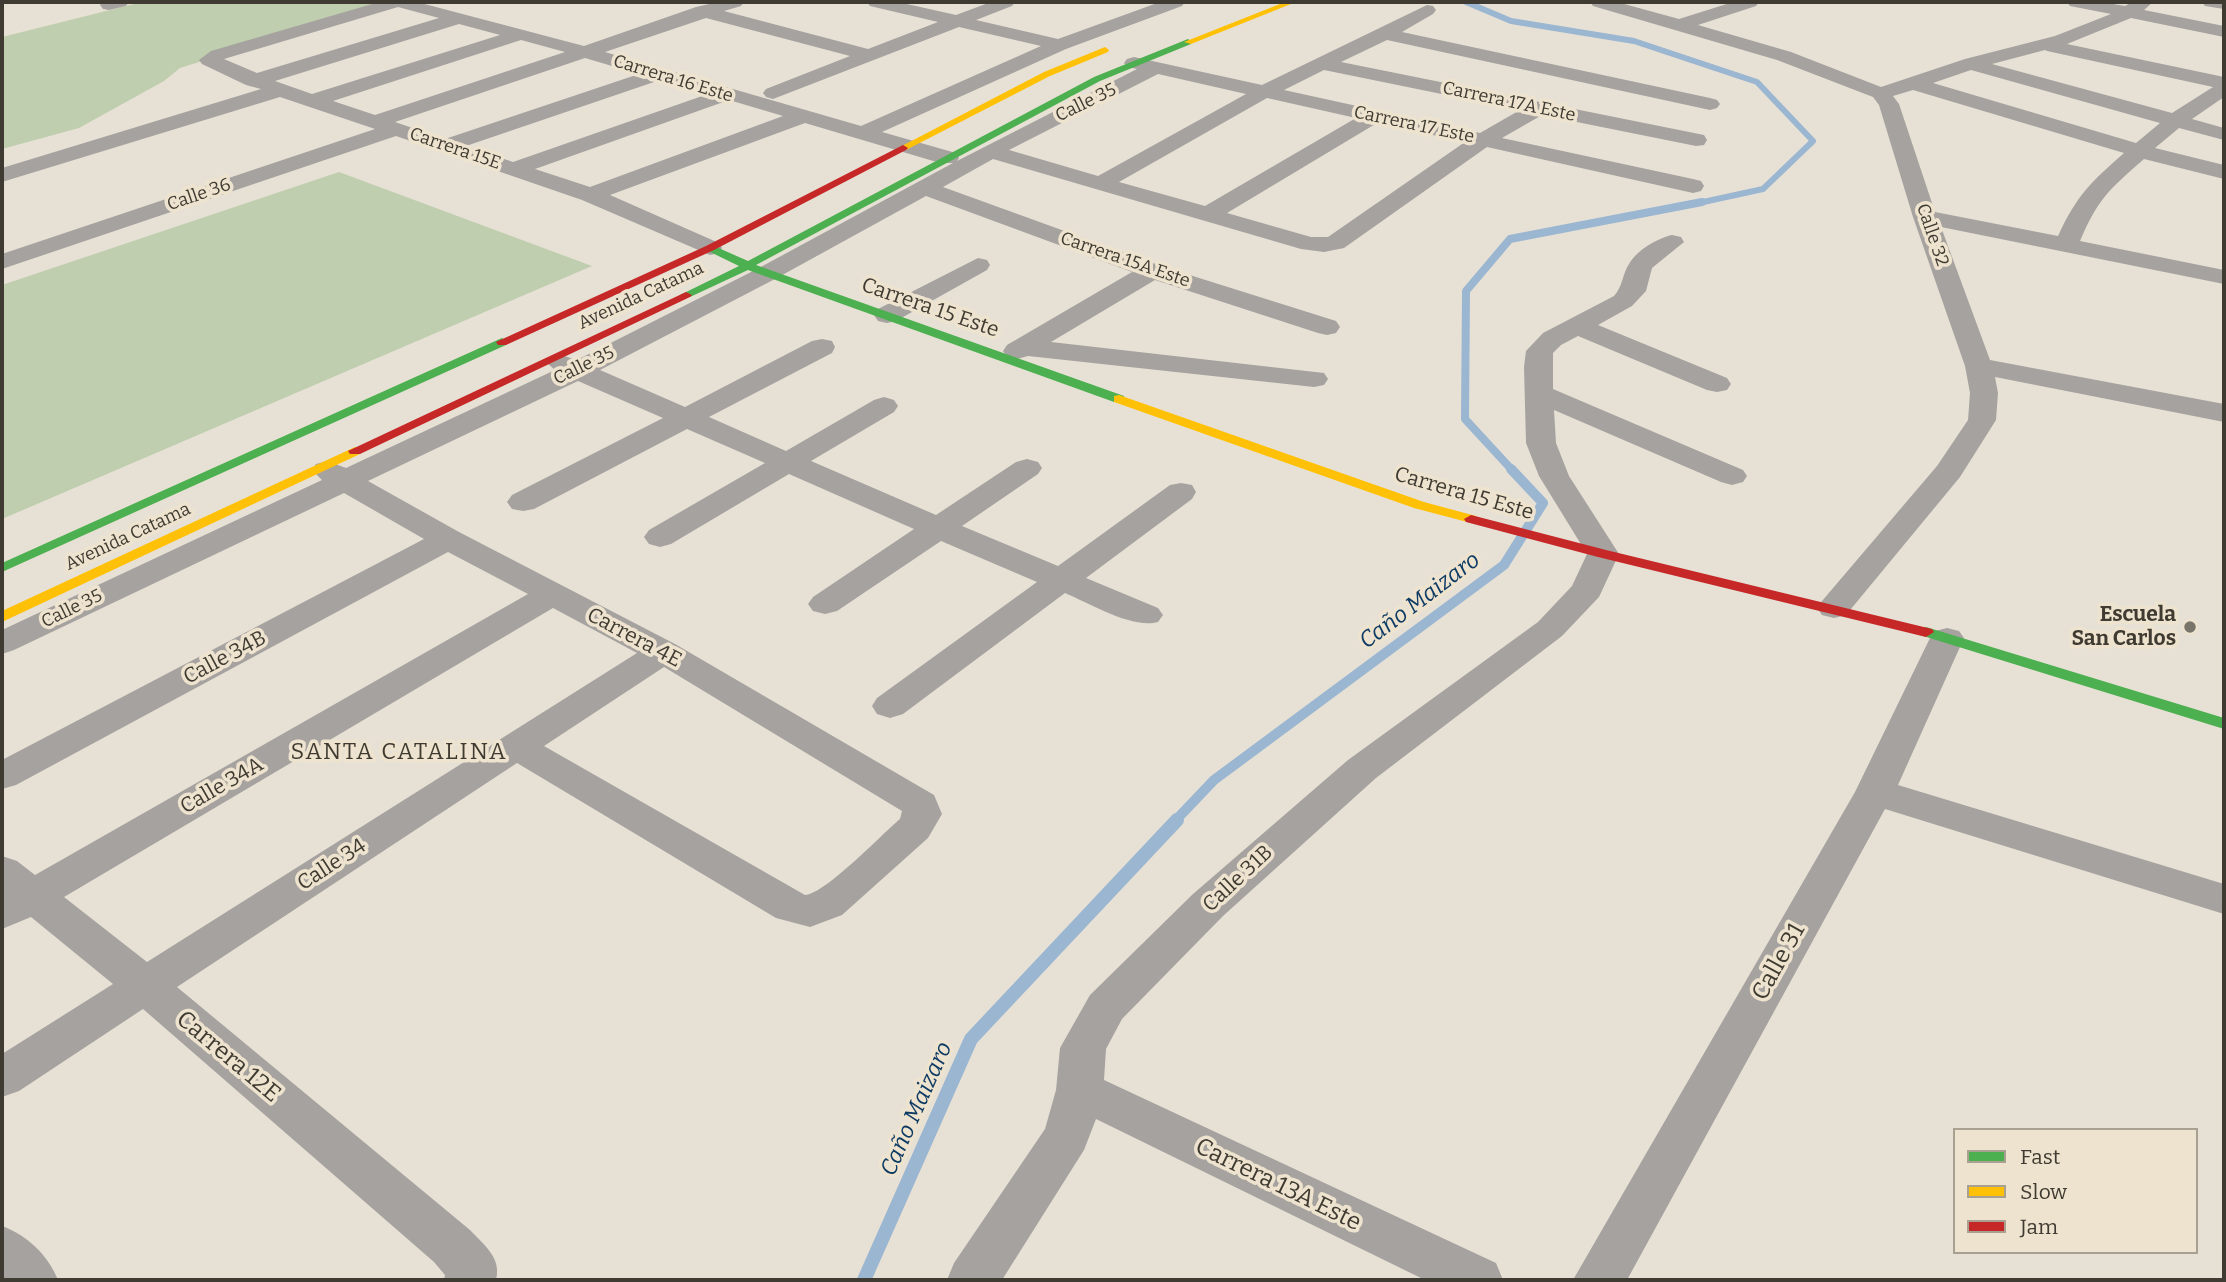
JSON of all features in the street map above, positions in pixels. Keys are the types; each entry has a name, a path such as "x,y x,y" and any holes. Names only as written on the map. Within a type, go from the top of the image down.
{"main road":[{"path":"1145,66 1292,2"},
{"name":"Avenida Catama","path":"2,568 710,248 1047,74 1117,45"},
{"path":"757,270 948,158 980,150"},
{"name":"Carrera 15 Este","path":"710,248 757,270 887,315 1014,352 1419,505 1604,554 1834,608 1947,639 2224,723"},
{"name":"Avenida Catama","path":"2,617 332,473"}],"street":[{"name":"Carrera 16 Este","path":"397,2 585,52 655,75 948,158"},
{"name":"Carrera 15E","path":"397,2 218,55 209,60 253,81 590,194 710,248"},
{"name":"Carrera 16 Este","path":"447,2 1101,183 1310,244 1335,243 1483,140"},
{"path":"668,2 872,55"},
{"name":"Calle 36","path":"2,262 585,52 735,2"},
{"path":"876,2 1059,45"},
{"path":"773,93 1006,2"},
{"path":"861,134 1059,45 1176,2"},
{"path":"1101,183 1264,92 1427,10 1400,2"},
{"path":"1599,2 1784,56 1880,93 1971,64 2047,44 2136,7"},
{"path":"1679,25 1749,2"},
{"path":"2076,2 2136,7 2224,31"},
{"path":"2211,2 2224,4"},
{"path":"253,81 459,18"},
{"path":"1385,33 1710,104"},
{"path":"312,101 519,35"},
{"path":"2047,44 2224,85"},
{"path":"1466,93 1516,62"},
{"name":"Carrera 17A Este","path":"1321,64 1696,140"},
{"path":"1971,64 2224,134"},
{"name":"Carrera 17 Este","path":"1145,66 1693,186"},
{"name":"Calle 35","path":"2,643 332,473 564,365 926,188 980,150 1145,66"},
{"path":"447,145 655,75"},
{"path":"1914,84 2140,151 2224,172"},
{"path":"2067,244 2083,207 2096,189 2174,121 2224,85"},
{"path":"2,175 279,90"},
{"name":"Calle 32","path":"1834,608 1969,444 1982,420 1984,393 1979,366 1925,217 1889,104 1880,93"},
{"path":"514,169 725,95"},
{"path":"1483,140 1537,109"},
{"path":"1209,214 1374,116"},
{"path":"590,194 801,117"},
{"name":"Carrera 15A Este","path":"926,188 1152,271 1327,327"},
{"path":"1925,217 2224,277"},
{"path":"1604,554 1554,477 1541,443 1538,367 1540,351 1552,339 1623,301 1633,291 1640,266 1649,256 1672,242"},
{"path":"887,315 978,265"},
{"path":"1014,352 1152,271"},
{"path":"1577,326 1717,384"},
{"path":"523,502 822,347"},
{"path":"1014,352 1314,379"},
{"path":"564,365 938,528 1146,615"},
{"path":"1979,366 2224,413"},
{"path":"1541,394 1732,476"},
{"path":"660,537 884,406"},
{"path":"825,604 1027,468"},
{"name":"Carrera 4E","path":"332,473 551,595 663,652 920,804 922,814 914,828 834,899 817,909 805,912 791,907 518,747"},
{"path":"890,706 1181,492"},
{"name":"Calle 34B","path":"2,776 448,539"},
{"name":"Calle 31B","path":"973,1280 1067,1136 1080,1090 1083,1048 1106,1007 1208,905 1362,769 1550,629 1587,590 1604,554"},
{"name":"Calle 34A","path":"12,894 551,595"},
{"name":"Calle 31","path":"1599,1280 1875,792 1947,639"},
{"name":"Calle 34","path":"2,1078 663,652"},
{"path":"1875,792 2224,899"},
{"name":"Carrera 12E","path":"12,894 145,985 461,1263"},
{"name":"Carrera 13A Este","path":"1080,1090 1477,1280"},
{"path":"2,1249 32,1280"}],"green space":[{"path":"142,2 382,4 180,68 164,81 79,128 2,149 2,37"},
{"path":"339,172 592,266 2,519 2,285"}],"waterway":[{"name":"Caño Maizaro","path":"1466,2 1511,21 1634,41 1757,82 1813,141 1763,189 1694,204"},
{"name":"Caño Maizaro","path":"1513,471 1465,419 1466,291 1510,239 1702,202"},
{"name":"Caño Maizaro","path":"1175,821 1214,780 1504,565 1543,503 1511,469"},
{"name":"Caño Maizaro","path":"864,1280 971,1039 1177,820"}],"traffic: fast":[{"path":"686,295 747,266 1097,79 1188,42"},
{"path":"710,248 766,274 1119,399"},
{"path":"2,568 502,342"},
{"path":"1926,632 2224,724"}],"traffic: slow":[{"path":"1188,42 1292,2"},
{"path":"903,148 1047,74 1105,50"},
{"path":"1119,399 1419,505 1471,519"},
{"path":"2,617 355,451"}],"traffic: jam":[{"path":"502,342 710,248 903,148"},
{"path":"355,451 686,295"},
{"path":"1471,519 1603,554 1926,632"}],"place":[{"name":"Escuela San Carlos","path":"2190,627"}],"district":[{"name":"SANTA CATALINA","path":"399,753"}]}
